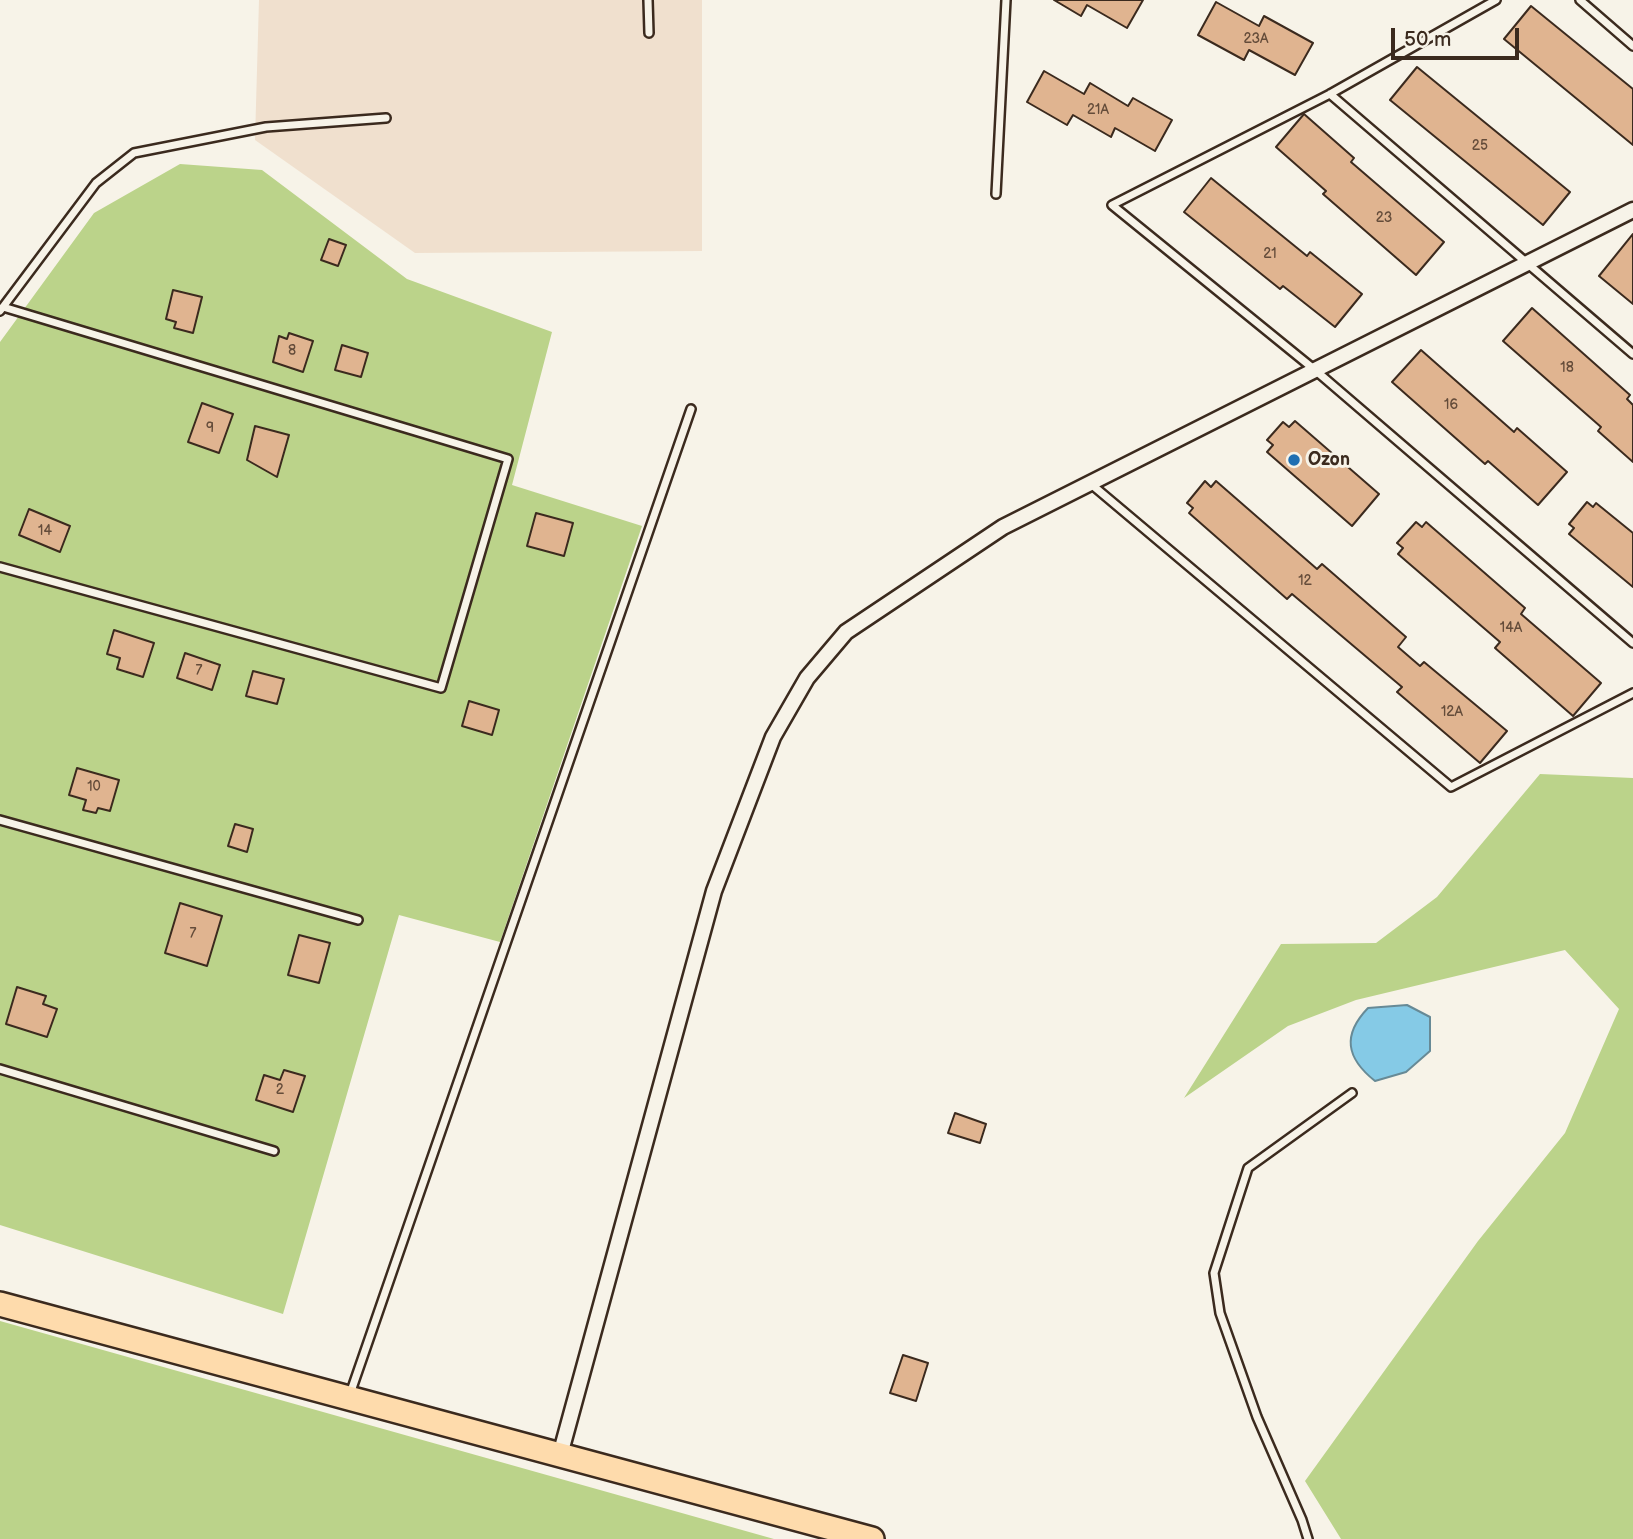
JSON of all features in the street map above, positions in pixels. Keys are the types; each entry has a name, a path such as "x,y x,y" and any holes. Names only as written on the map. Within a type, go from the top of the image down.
{"main road":[{"path":"0,1304 871,1539"}],"street":[{"path":"560,1455 714,891 773,737 807,678 846,632 1003,527 1633,210"}],"lane":[{"path":"648,0 649,33"},
{"path":"996,194 1006,0"},
{"path":"1496,0 1330,94 1112,205 1315,370 1633,643"},
{"path":"1580,0 1633,47"},
{"path":"1330,94 1633,354"},
{"path":"0,567 441,688 508,459 1,309 96,183 134,153 266,127 386,118"},
{"path":"348,1398 691,409"},
{"path":"1091,483 1451,787 1633,693"},
{"path":"0,820 358,920"},
{"path":"0,1069 274,1151"},
{"path":"1308,1539 1257,1417 1220,1313 1214,1273 1248,1168 1352,1093"}],"shaded area":[{"path":"259,0 702,0 702,251 415,253 255,140"}],"green space":[{"path":"180,164 262,170 407,279 552,332 512,485 642,526 500,942 399,915 283,1314 0,1225 0,342 94,213"},
{"path":"1540,774 1633,778 1633,1539 1341,1539 1305,1481 1478,1241 1565,1133 1619,1009 1565,950 1356,1000 1288,1026 1184,1098 1281,944 1376,943 1437,897"},
{"path":"0,1321 774,1539 0,1539"}],"water":[{"path":"1407,1005 1430,1017 1430,1051 1406,1072 1375,1081 1353,1055 1351,1037 1354,1028 1368,1008"}],"building":[{"path":"1054,0 1143,0 1127,28 1087,5 1081,16"},
{"path":"1216,2 1259,26 1264,16 1313,43 1295,75 1249,50 1244,60 1198,35"},
{"path":"1531,6 1633,89 1633,145 1504,39"},
{"path":"1417,67 1570,192 1543,225 1390,100"},
{"path":"1044,71 1084,94 1090,83 1128,106 1133,98 1172,120 1155,151 1115,128 1111,137 1073,115 1067,125 1027,102"},
{"path":"1304,114 1354,158 1351,162 1444,242 1416,275 1323,194 1326,191 1276,147"},
{"path":"1211,178 1307,256 1310,252 1362,294 1335,327 1283,286 1280,289 1184,212"},
{"path":"1633,234 1633,304 1599,276"},
{"path":"329,239 346,245 338,266 321,260"},
{"path":"173,290 202,297 193,333 174,328 176,322 166,319"},
{"path":"1532,308 1630,395 1627,399 1633,405 1633,462 1598,431 1601,427 1503,341"},
{"path":"289,333 313,341 303,372 273,362 279,336 287,339"},
{"path":"342,345 368,353 361,377 335,370"},
{"path":"1421,350 1514,432 1517,428 1567,472 1538,505 1488,461 1485,464 1392,382"},
{"path":"202,403 233,414 219,453 188,442"},
{"path":"1295,421 1379,494 1352,526 1267,452 1273,445 1267,440 1283,422 1289,427"},
{"path":"255,426 289,435 277,477 247,460"},
{"path":"1205,481 1211,487 1216,481 1317,569 1322,564 1406,637 1398,647 1420,666 1424,662 1507,731 1480,763 1397,692 1402,687 1292,594 1287,599 1189,513 1193,508 1187,503"},
{"path":"1587,502 1593,507 1596,503 1633,533 1633,587 1569,534 1574,528 1569,524"},
{"path":"29,509 70,526 60,552 19,535"},
{"path":"536,513 573,523 564,556 527,546"},
{"path":"1416,522 1422,527 1426,522 1525,608 1521,614 1601,683 1573,716 1495,648 1500,642 1398,554 1403,548 1397,543"},
{"path":"114,630 154,643 143,677 117,669 120,658 107,654"},
{"path":"185,653 220,665 212,690 177,678"},
{"path":"253,671 284,679 277,704 246,696"},
{"path":"469,701 499,710 492,735 462,726"},
{"path":"77,768 119,780 110,811 98,808 96,813 83,810 86,800 69,795"},
{"path":"235,824 253,829 247,852 228,846"},
{"path":"180,903 222,916 207,966 165,953"},
{"path":"299,935 330,943 319,983 288,975"},
{"path":"17,987 46,996 43,1004 57,1009 47,1037 6,1024"},
{"path":"284,1070 305,1076 293,1112 256,1100 264,1075 280,1080"},
{"path":"955,1113 986,1124 980,1143 948,1133"},
{"path":"903,1355 928,1363 916,1401 890,1393"}],"place":[{"name":"Ozon","path":"1294,460"}]}
